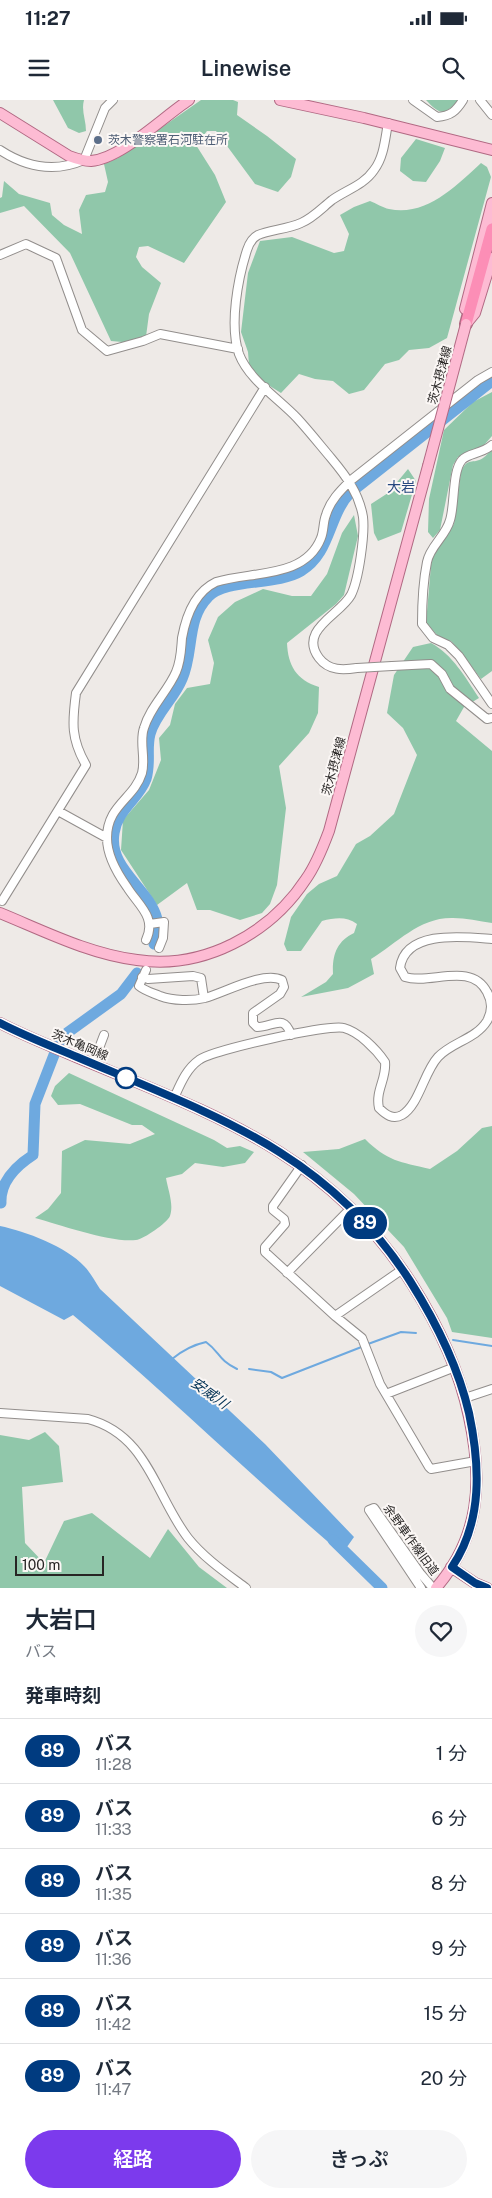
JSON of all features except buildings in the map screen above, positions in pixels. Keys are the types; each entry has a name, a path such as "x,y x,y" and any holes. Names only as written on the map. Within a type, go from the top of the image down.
{"highway":[{"path":"466,324 492,229"}],"main road":[{"path":"0,113 69,156 84,160 101,159 120,149 189,100"},
{"path":"280,100 492,150"},
{"path":"451,383 453,361 481,270 492,203"},
{"path":"481,270 492,258"},
{"name":"茨木摂津線","path":"0,913 96,951 138,961 156,962 192,958 221,950 246,937 281,910 307,878 329,831 466,324"},
{"name":"茨木亀岡線","path":"0,1023 231,1124 302,1165 351,1208 381,1241 426,1306 454,1367 465,1398 476,1461 475,1506 471,1527 464,1546 452,1567 444,1579 434,1588"},
{"path":"452,1567 475,1583 487,1588"}],"street":[{"path":"0,150 20,162 45,168 76,164 84,160 105,108 113,100"},
{"path":"414,100 437,117 448,116 456,111 463,100"},
{"path":"480,100 492,116"},
{"path":"388,124 381,158 374,171 363,182 333,200 304,222 285,230 259,235 252,240 247,248 238,285 235,328 238,349 249,370 296,417 351,483 363,518 364,537 354,588 346,603 318,629 314,639 317,653 326,664 341,670 431,664 442,674 450,689 478,714 487,719 492,718"},
{"path":"0,255 26,244 56,258 82,330 107,351 160,334 238,349"},
{"path":"146,940 151,924 147,914 127,887 111,860 107,838 110,821 114,812 140,778 144,764 144,728 180,664 185,626 196,600 206,588 216,582 291,567 303,561 313,552 321,538 326,514 336,496 478,380 492,372"},
{"path":"2,901 86,765 76,746 73,727 76,693 265,387"},
{"path":"492,444 486,451 461,461 457,471 451,519 446,531 430,551 427,563 422,624 433,638 448,645 459,656 492,704"},
{"path":"58,811 107,838"},
{"path":"151,924 164,922 165,926 159,948"},
{"path":"174,1098 189,1069 199,1059 216,1052 291,1035 340,1027 356,1034 385,1062 385,1074 378,1092 379,1108 385,1114 392,1117 400,1116 409,1111 430,1066 451,1047 478,1032 491,1010 488,993 477,980 468,976 457,975 414,980 405,977 401,973 401,961 412,949 434,938 451,936 492,940"},
{"path":"204,998 201,978 193,976 148,979 144,974 139,986 164,997 179,1000 204,998 263,978 275,977 282,980 284,986 280,994 253,1013 253,1023 257,1027 263,1027 279,1022 283,1023 288,1027 291,1035"},
{"path":"93,1064 104,1035"},
{"path":"302,1165 273,1206 273,1210 284,1219 285,1224 265,1247 265,1252 362,1338 386,1394 428,1467 431,1469 476,1461"},
{"path":"288,1273 351,1208"},
{"path":"336,1316 402,1269"},
{"path":"386,1394 454,1367"},
{"path":"465,1398 492,1389"},
{"path":"0,1413 88,1419 118,1432 131,1444 143,1460 188,1538 207,1558 246,1588"},
{"name":"余野車作線旧道","path":"420,1588 369,1510 374,1508 420,1573 434,1588"}],"green space":[{"path":"53,100 84,100 83,108 86,131 79,133 68,128"},
{"path":"201,100 233,100 238,102 237,115 296,159 291,177 278,192 255,184 216,131 207,131 196,145 215,175 226,202 184,263 148,246 139,247 136,257 142,267 161,283 149,314 145,344 111,341 70,253 24,206 0,213 0,198 2,197 4,181 19,194 50,203 52,215 64,225 82,234 79,210 86,195 105,192 108,182 104,164 118,158"},
{"path":"426,100 459,100 450,109 442,112 435,109"},
{"path":"416,139 445,148 440,161 426,182 413,181 400,171 401,158"},
{"path":"481,163 487,167 491,177 447,338 429,348 409,350 399,360 385,364 364,390 349,394 333,381 315,379 299,374 281,393 257,378 249,365 248,352 241,332 248,273 260,241 292,237 334,253 344,251 349,234 340,215 370,201 387,208 403,210 428,204 451,190"},
{"path":"492,392 492,436 475,451 458,457 453,465 440,530 433,538 428,532 429,499 444,430 473,402"},
{"path":"492,449 492,671 481,679 451,641 440,638 426,623 432,554 454,524 461,472 468,462 483,458"},
{"path":"408,469 416,481 401,532 378,541 374,533 371,504 388,493"},
{"path":"354,515 358,536 344,595 336,604 287,643 289,658 295,671 304,680 319,687 318,713 309,733 279,766 286,808 277,885 270,904 262,913 240,920 210,910 197,910 187,883 157,905 121,850 123,820 149,790 161,760 159,738 170,725 175,704 187,688 210,684 214,663 208,640 218,617 235,602 263,589 292,596 311,596 327,574 342,533"},
{"path":"431,643 452,660 479,698 464,707 456,721 492,751 492,923 453,918 441,919 419,926 371,959 374,974 348,988 301,997 326,982 333,974 333,961 337,949 343,940 354,933 357,924 340,918 322,921 301,951 287,951 284,944 291,917 307,894 319,884 337,876 356,844 370,836 394,814 417,755 403,728 387,713 394,675 413,647"},
{"path":"69,1073 214,1140 227,1148 240,1146 254,1152 245,1163 223,1167 195,1163 182,1174 166,1178 171,1202 170,1216 160,1226 140,1239 113,1239 35,1218 48,1209 61,1193 62,1151 85,1140 130,1144 155,1134 142,1125 132,1125 80,1104 58,1105 51,1096 55,1086"},
{"path":"492,1126 492,1338 452,1332 447,1318 404,1247 354,1194 303,1152 339,1149 365,1139 380,1152 394,1160 430,1169 457,1151 482,1128"},
{"path":"45,1432 59,1446 63,1482 22,1487 25,1543 44,1563 64,1521 92,1513 150,1558 168,1529 199,1567 227,1588 0,1588 0,1435 29,1440"}],"water":[{"path":"0,1226 57,1246 77,1259 100,1289 265,1444 354,1537 342,1554 73,1315 64,1320 0,1286"}],"waterway":[{"path":"154,944 158,928 157,919 153,908 117,857 114,846 114,833 119,818 143,786 146,779 150,734 156,719 179,686 186,669 193,625 201,606 216,591 227,587 278,579 301,571 318,554 337,512 350,493 492,381"},
{"path":"1,1203 1,1195 6,1181 15,1169 33,1155 35,1104 59,1042 67,1033 121,994 137,973"},
{"path":"368,1344 401,1332 416,1333"},
{"path":"453,1340 492,1346"},
{"path":"172,1359 188,1348 206,1342 226,1362 237,1369"},
{"path":"249,1369 271,1372 282,1378 364,1346"},
{"name":"安威川","path":"333,1540 382,1588"}],"bus line":[{"name":"89","path":"0,1023 213,1115 256,1137 302,1165 330,1187 381,1241 426,1306 444,1342 465,1398 473,1433 476,1461 475,1506 471,1527 464,1546 452,1567 466,1578 487,1588"}],"place":[{"name":"茨木警察署石河駐在所","path":"98,140"}],"district":[{"name":"大岩","path":"401,487"}]}
